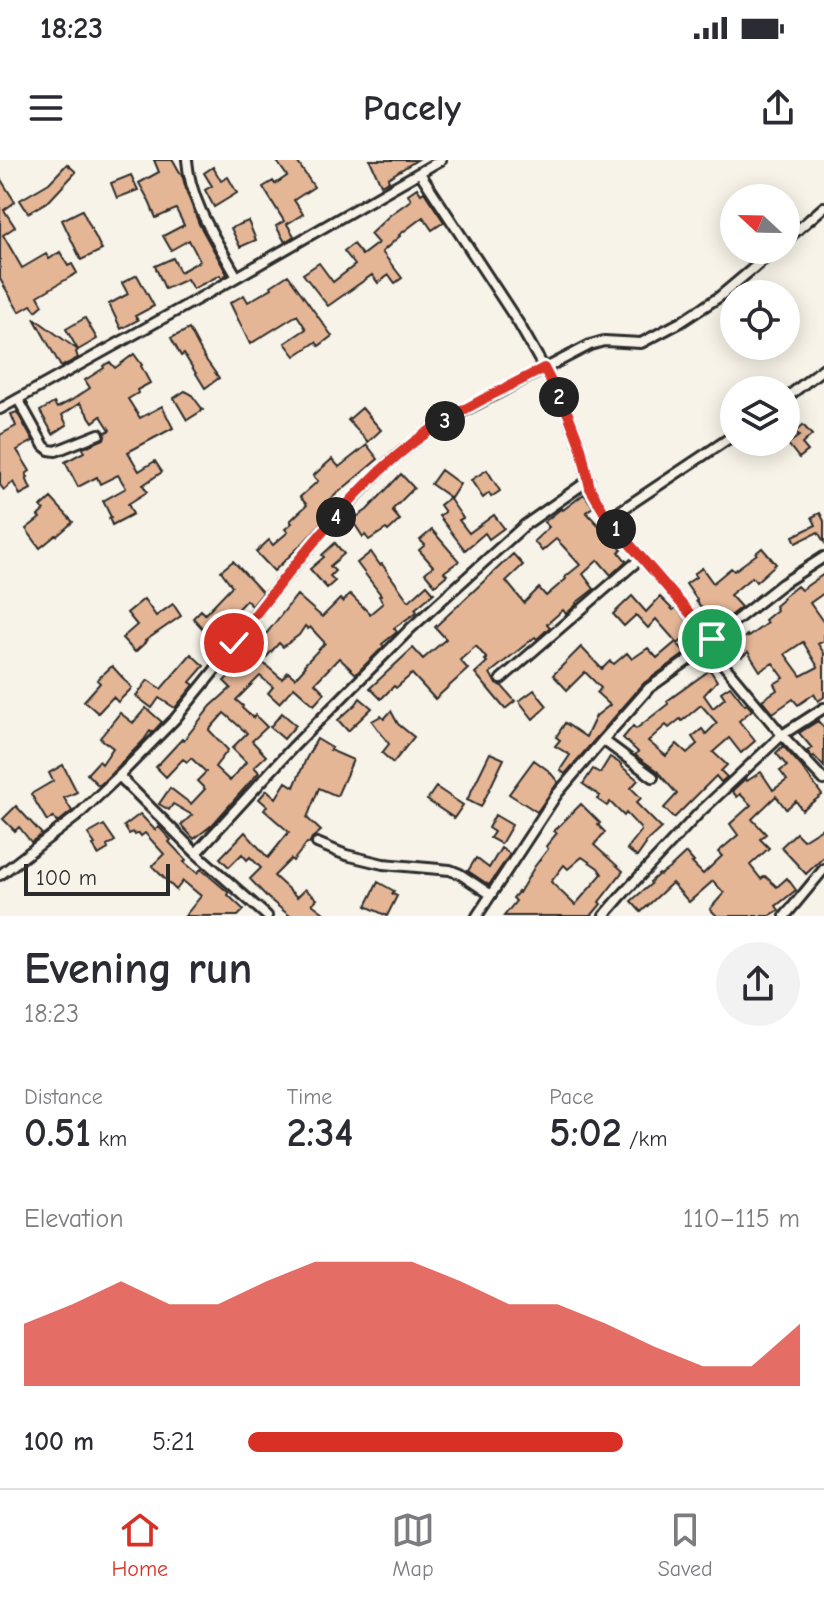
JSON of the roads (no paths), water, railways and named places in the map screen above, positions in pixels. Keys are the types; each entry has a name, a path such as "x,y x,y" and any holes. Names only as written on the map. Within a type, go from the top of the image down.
{"street":[{"path":"187,160 189,177 209,225 237,277"},
{"path":"0,409 441,160"},
{"path":"420,173 544,368 568,414 581,448 590,488 608,519 782,735 824,780"},
{"path":"800,228 824,207"},
{"path":"0,875 77,816 175,719 328,525 388,463 450,418 590,345 604,341 641,343 668,329 719,297 758,264"},
{"path":"800,387 824,368"},
{"path":"18,399 49,450 56,451 99,434"},
{"path":"608,519 720,444"},
{"path":"196,853 293,747 411,628 525,525 589,480"},
{"path":"477,916 557,794 649,688 782,584 824,557"},
{"path":"501,679 641,558"},
{"path":"604,916 699,813 782,735 824,708"},
{"path":"603,740 653,777"},
{"path":"119,776 196,853 267,916"},
{"path":"317,843 346,855 383,864 450,870 490,894"},
{"path":"785,916 824,869"}]}
